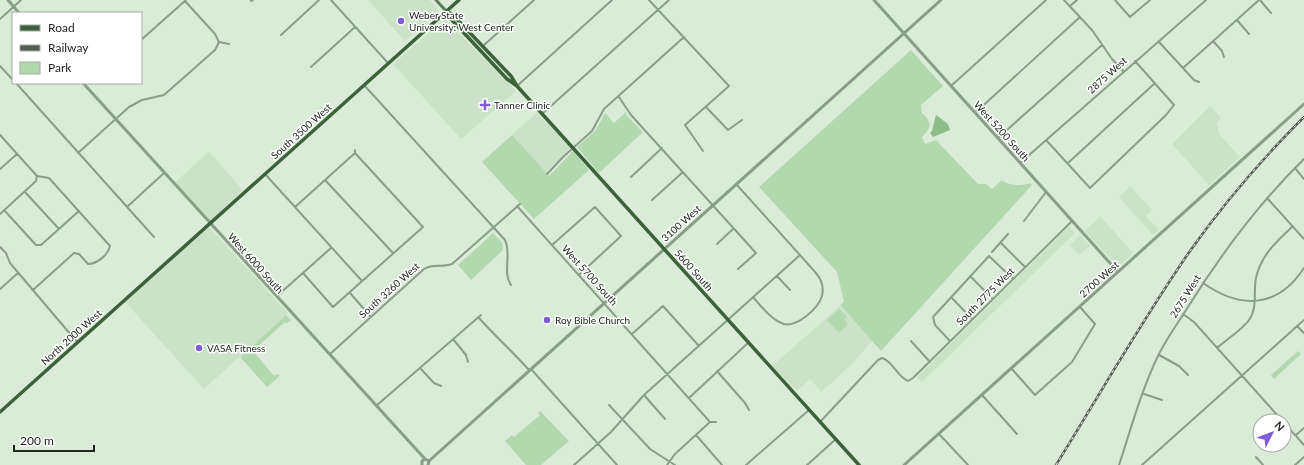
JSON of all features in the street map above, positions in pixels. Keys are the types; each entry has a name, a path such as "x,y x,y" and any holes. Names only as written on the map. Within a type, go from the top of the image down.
{"main road":[{"path":"436,0 446,11"},
{"name":"South 3500 West","path":"154,274 459,0"},
{"name":"5600 South","path":"446,11 452,14 510,76 542,114 859,465"},
{"name":"5600 South","path":"446,11 449,17 507,79 517,86"},
{"name":"North 2000 West","path":"0,412 154,274"}],"street":[{"path":"8,0 19,12"},
{"path":"0,19 21,0"},
{"path":"78,153 135,103 164,95 171,90 216,50 219,42 215,34 185,0 142,39"},
{"path":"281,35 319,0"},
{"path":"331,0 388,63"},
{"path":"482,46 534,0"},
{"path":"517,86 612,0"},
{"path":"649,0 729,86 685,125 703,151"},
{"path":"542,114 669,0"},
{"name":"West 5200 South","path":"874,0 1118,272"},
{"name":"3100 West","path":"425,463 941,0"},
{"path":"951,86 1046,0"},
{"path":"1064,0 1080,17 1124,71"},
{"path":"1070,6 1077,0"},
{"path":"1115,0 1130,18 1130,21"},
{"path":"1130,18 1150,0"},
{"name":"2875 West","path":"1020,163 1206,0"},
{"path":"1183,68 1259,0 1271,13"},
{"path":"975,113 1080,17"},
{"path":"1237,20 1249,34"},
{"path":"311,67 355,27"},
{"path":"548,174 592,131 604,109 684,37"},
{"path":"1213,41 1222,51 1224,57"},
{"path":"219,42 229,44"},
{"path":"1159,42 1194,80 1199,82"},
{"path":"998,138 1102,45"},
{"path":"1046,140 1090,188 1166,115 1174,105 1135,61"},
{"path":"0,66 12,79"},
{"path":"1068,164 1156,83"},
{"path":"17,84 154,237"},
{"name":"West 6000 South","path":"84,84 418,453 425,463"},
{"path":"364,85 506,243 508,280 511,285"},
{"path":"619,97 631,115 756,253 738,269"},
{"name":"2700 West","path":"904,465 1304,104"},
{"path":"706,107 728,130 742,120"},
{"path":"0,136 38,176 49,178 110,246 109,252 94,264 88,264 79,254 74,253 33,290"},
{"path":"631,177 662,148"},
{"path":"303,273 333,307 423,227 355,153 355,150"},
{"path":"295,207 355,153"},
{"path":"0,169 17,154"},
{"name":"2675 West","path":"1119,465 1158,355 1203,283 1267,198 1304,159"},
{"path":"1295,168 1304,179"},
{"path":"652,200 683,172"},
{"path":"127,207 164,173"},
{"path":"265,174 362,281"},
{"path":"0,214 36,181 38,176"},
{"path":"325,180 393,254"},
{"path":"736,184 820,279 823,292 816,306 803,318 792,324 784,324 772,318 753,297"},
{"path":"25,192 59,229"},
{"path":"1024,221 1046,192"},
{"path":"1267,198 1304,239"},
{"name":"South 3260 West","path":"328,355 424,270 431,266 443,267 452,264 520,204"},
{"name":"West 5700 South","path":"518,206 710,422"},
{"path":"552,245 595,207 621,236 579,275"},
{"path":"4,210 36,245 41,245 78,211"},
{"name":"South 2775 West","path":"820,422 878,360 882,358 887,360 904,379 908,381 913,378 1072,221"},
{"path":"1217,348 1249,320 1253,312 1255,300 1256,278 1262,261 1274,244 1292,226"},
{"path":"717,244 733,229"},
{"path":"992,252 1008,234"},
{"path":"1000,243 1025,267"},
{"path":"0,247 6,254 10,264 33,290 40,301 77,342"},
{"path":"276,297 331,248"},
{"path":"574,465 623,420 644,395 800,256"},
{"path":"951,341 935,325 933,317 989,256 1013,279"},
{"path":"1203,283 1218,294 1228,298 1265,300 1280,294 1292,284 1304,268"},
{"path":"0,289 18,273"},
{"path":"777,276 790,290"},
{"path":"970,276 993,299"},
{"path":"350,293 371,317"},
{"path":"951,297 973,319"},
{"path":"632,334 663,306 699,346"},
{"path":"1011,368 1035,395 1072,362 1095,324 1080,307"},
{"path":"1183,314 1194,322 1304,445"},
{"path":"375,406 480,316 501,342 529,369 617,465"},
{"path":"1142,465 1304,320"},
{"path":"1297,326 1304,333"},
{"path":"453,339 466,355 468,362"},
{"path":"911,341 930,362"},
{"path":"689,398 749,343"},
{"path":"1158,355 1179,366 1188,375"},
{"path":"420,368 434,383 441,386"},
{"path":"717,371 745,403 749,410"},
{"path":"1144,394 1162,400"},
{"path":"644,395 665,419"},
{"path":"982,395 1017,434"},
{"path":"609,405 650,449 676,465"},
{"path":"746,465 809,410"},
{"path":"667,465 675,454 710,422 716,422"},
{"path":"1296,435 1304,428"},
{"path":"939,434 968,465"},
{"path":"696,435 722,465"},
{"path":"807,465 836,439"},
{"path":"1256,457 1263,465"},
{"path":"1295,465 1304,457"}],"shaded area":[{"path":"368,0 430,0 439,11 405,41"},
{"path":"445,19 516,91 461,139 393,64"},
{"path":"1210,106 1221,118 1217,123 1219,134 1240,157 1209,185 1172,144"},
{"path":"538,112 570,148 545,173 512,135"},
{"path":"936,115 948,124 950,130 933,137 930,133 932,131"},
{"path":"209,152 243,190 209,222 175,182"},
{"path":"1130,186 1152,210 1146,216 1159,230 1153,235 1119,197"},
{"path":"1100,216 1133,253 1118,267 1085,231"},
{"path":"1069,226 1075,233 922,382 917,377"},
{"path":"209,227 288,313 204,389 125,302"},
{"path":"1080,235 1090,246 1079,255 1070,245"},
{"path":"840,306 872,341 851,365 821,392 810,379 797,391 772,366"}],"green space":[{"path":"911,50 943,86 921,105 922,113 928,119 930,125 922,137 925,144 936,140 978,184 986,184 992,189 1002,180 1012,184 1023,185 1030,183 1032,185 881,351 840,305 844,302 837,272 759,187"},
{"path":"626,112 627,116 643,132 599,173 577,147 596,130 605,113 614,123"},
{"path":"512,135 549,176 573,151 589,170 534,219 482,162"},
{"path":"493,233 502,242 503,250 471,280 458,265"},
{"path":"839,309 847,317 844,319 848,325 839,333 827,320"},
{"path":"286,315 291,320 286,324 285,322 255,349 257,352 255,353 274,376 277,374 280,376 267,387 240,357"},
{"path":"1298,351 1301,354 1274,379 1271,375"},
{"path":"540,411 569,441 541,465 526,465 505,441 512,435 514,437 540,415 538,413"}],"railway":[{"path":"1056,465 1138,330 1190,251 1244,182 1304,117"}],"place":[{"name":"Weber State University: West Center","path":"401,21"},
{"name":"Tanner Clinic","path":"485,105"},
{"name":"Roy Bible Church","path":"547,320"},
{"name":"VASA Fitness","path":"199,348"}]}
